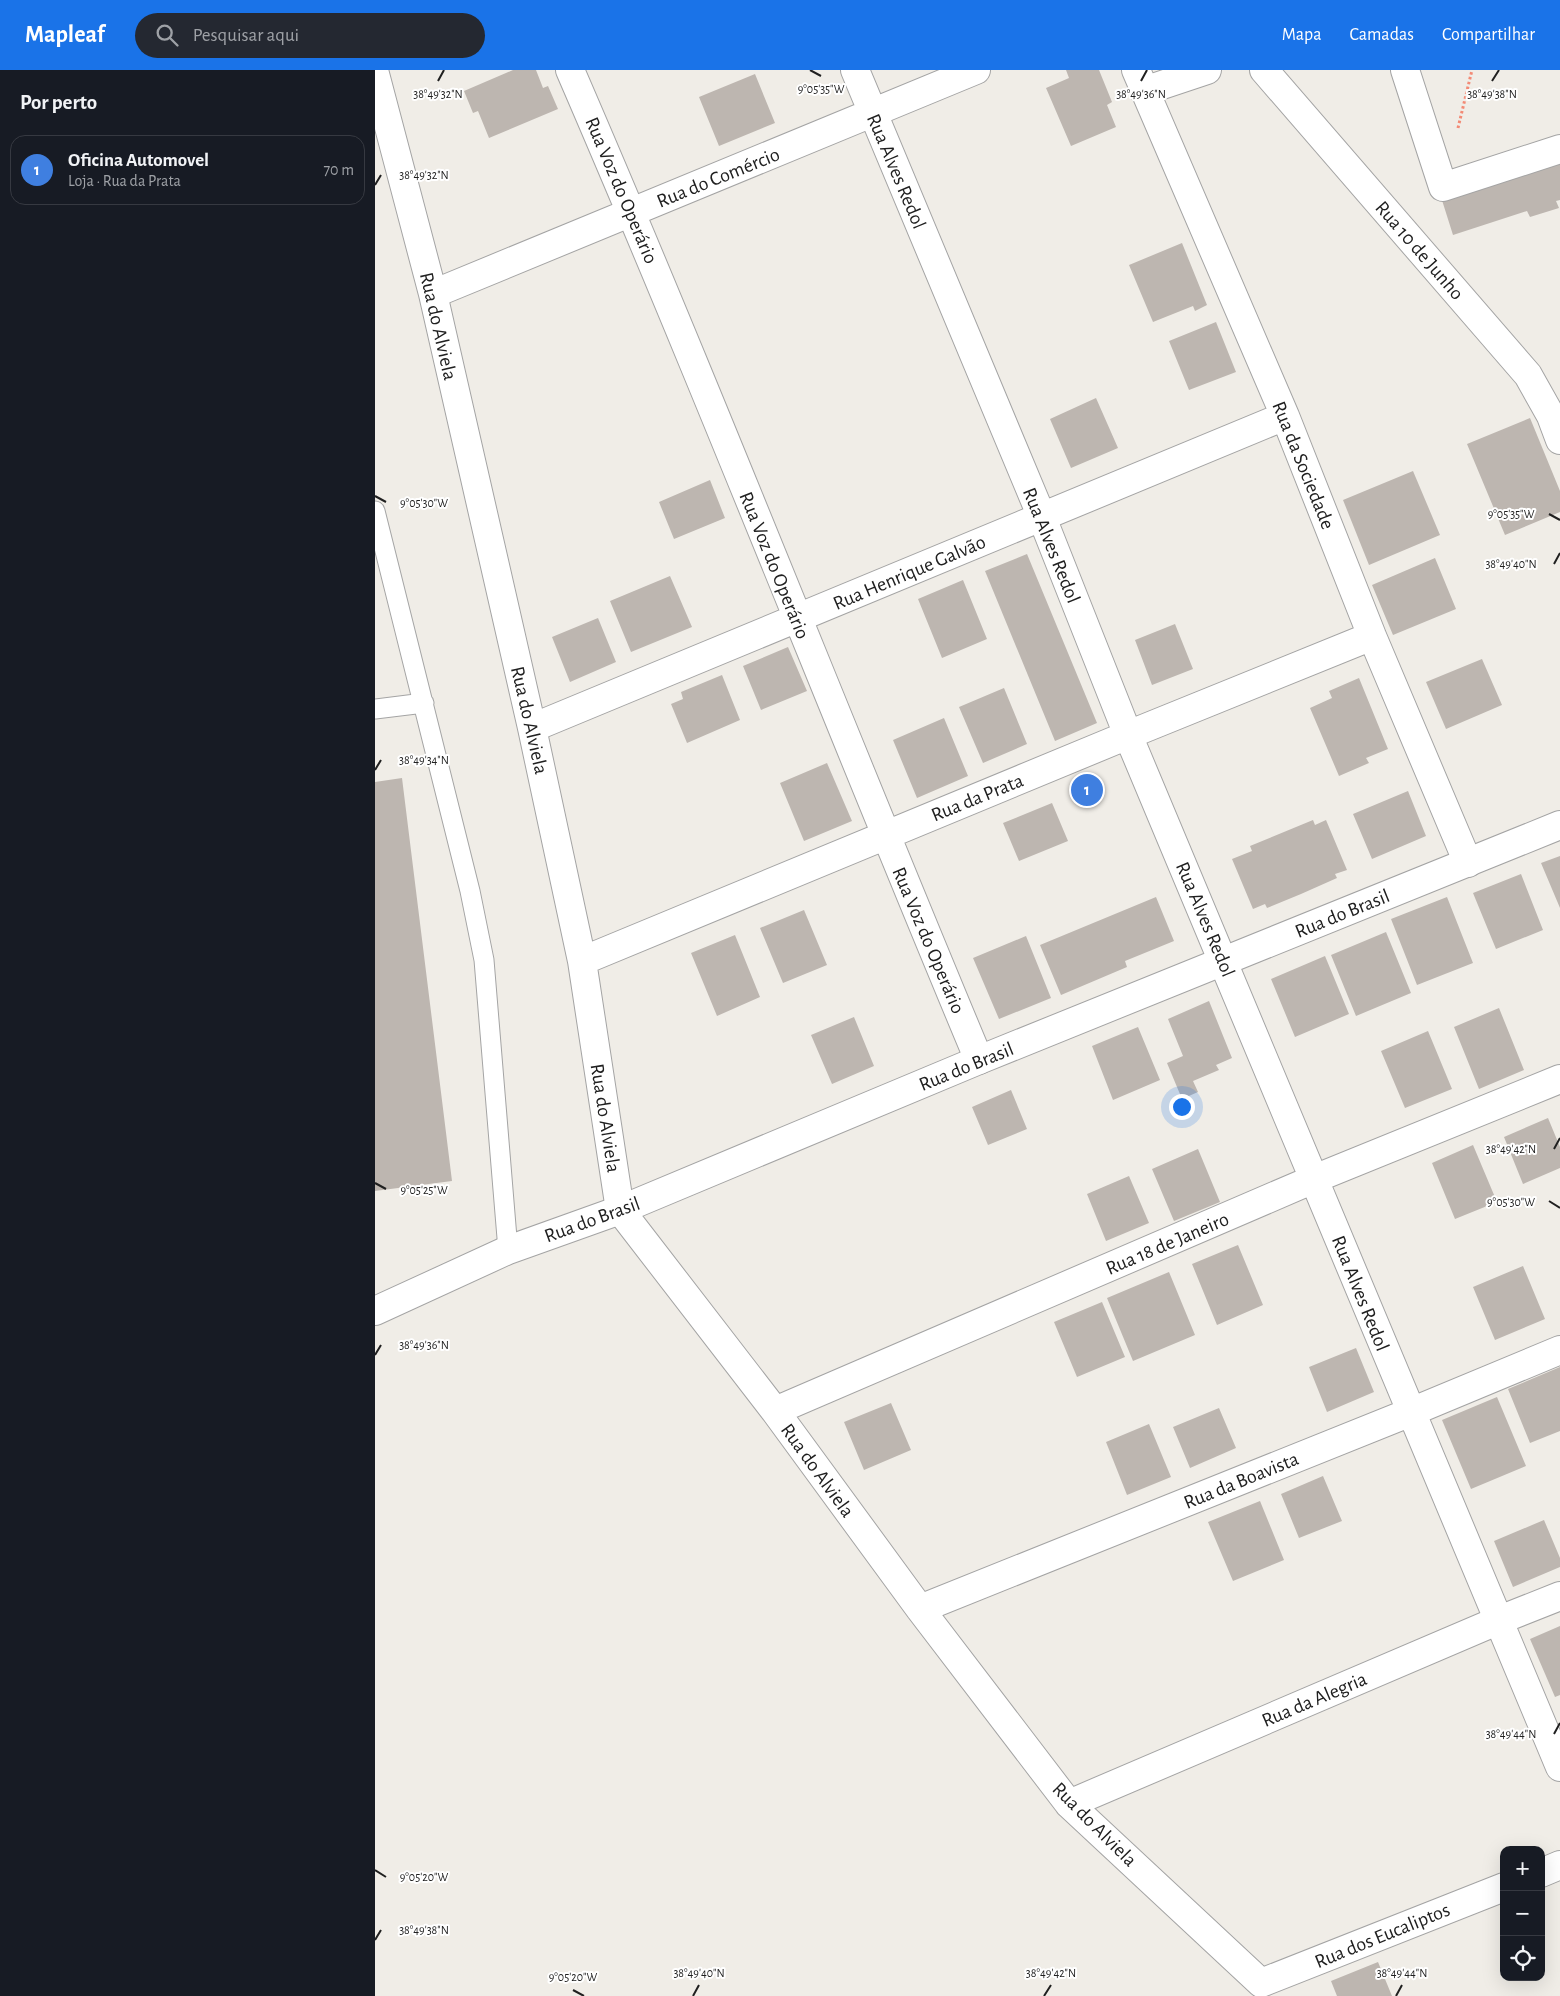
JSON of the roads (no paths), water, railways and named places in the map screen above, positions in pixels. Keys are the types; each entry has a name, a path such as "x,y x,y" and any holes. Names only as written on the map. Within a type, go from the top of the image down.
{"street":[{"name":"Rua Voz do Operário","path":"571,70 979,1060"},
{"name":"Rua Alves Redol","path":"855,70 1041,515 1129,734 1497,1621 1560,1768"},
{"name":"Rua do Comércio","path":"433,294 976,70"},
{"path":"1140,81 1207,70"},
{"name":"Rua 10 de Junho","path":"1264,70 1528,374 1551,416 1560,440"},
{"path":"1405,70 1443,187 1560,149"},
{"name":"Rua do Alviela","path":"375,74 433,294 533,728 582,962 620,1210 775,1411 920,1608 1069,1804 1261,1983"},
{"name":"Rua da Sociedade","path":"1140,81 1285,416 1372,636 1468,863"},
{"name":"Rua Henrique Galvão","path":"533,728 798,620 1041,515 1285,416"},
{"name":"Rua da Prata","path":"582,962 1129,734 1372,636"},
{"name":"Rua do Brasil","path":"375,1311 508,1250 620,1210 979,1060 1560,825"},
{"name":"Rua 18 de Janeiro","path":"775,1411 1314,1179 1560,1078"},
{"name":"Rua da Boavista","path":"920,1608 1411,1412 1560,1350"},
{"name":"Rua da Alegria","path":"1069,1804 1497,1621 1560,1596"},
{"path":"1545,1871 1560,1865"},
{"name":"Rua dos Eucaliptos","path":"1261,1983 1500,1889"}],"lane":[{"path":"375,512 470,890 484,960 508,1250"},
{"path":"375,709 424,703"}],"place":[{"name":"Oficina Automovel","path":"1087,790"}]}
